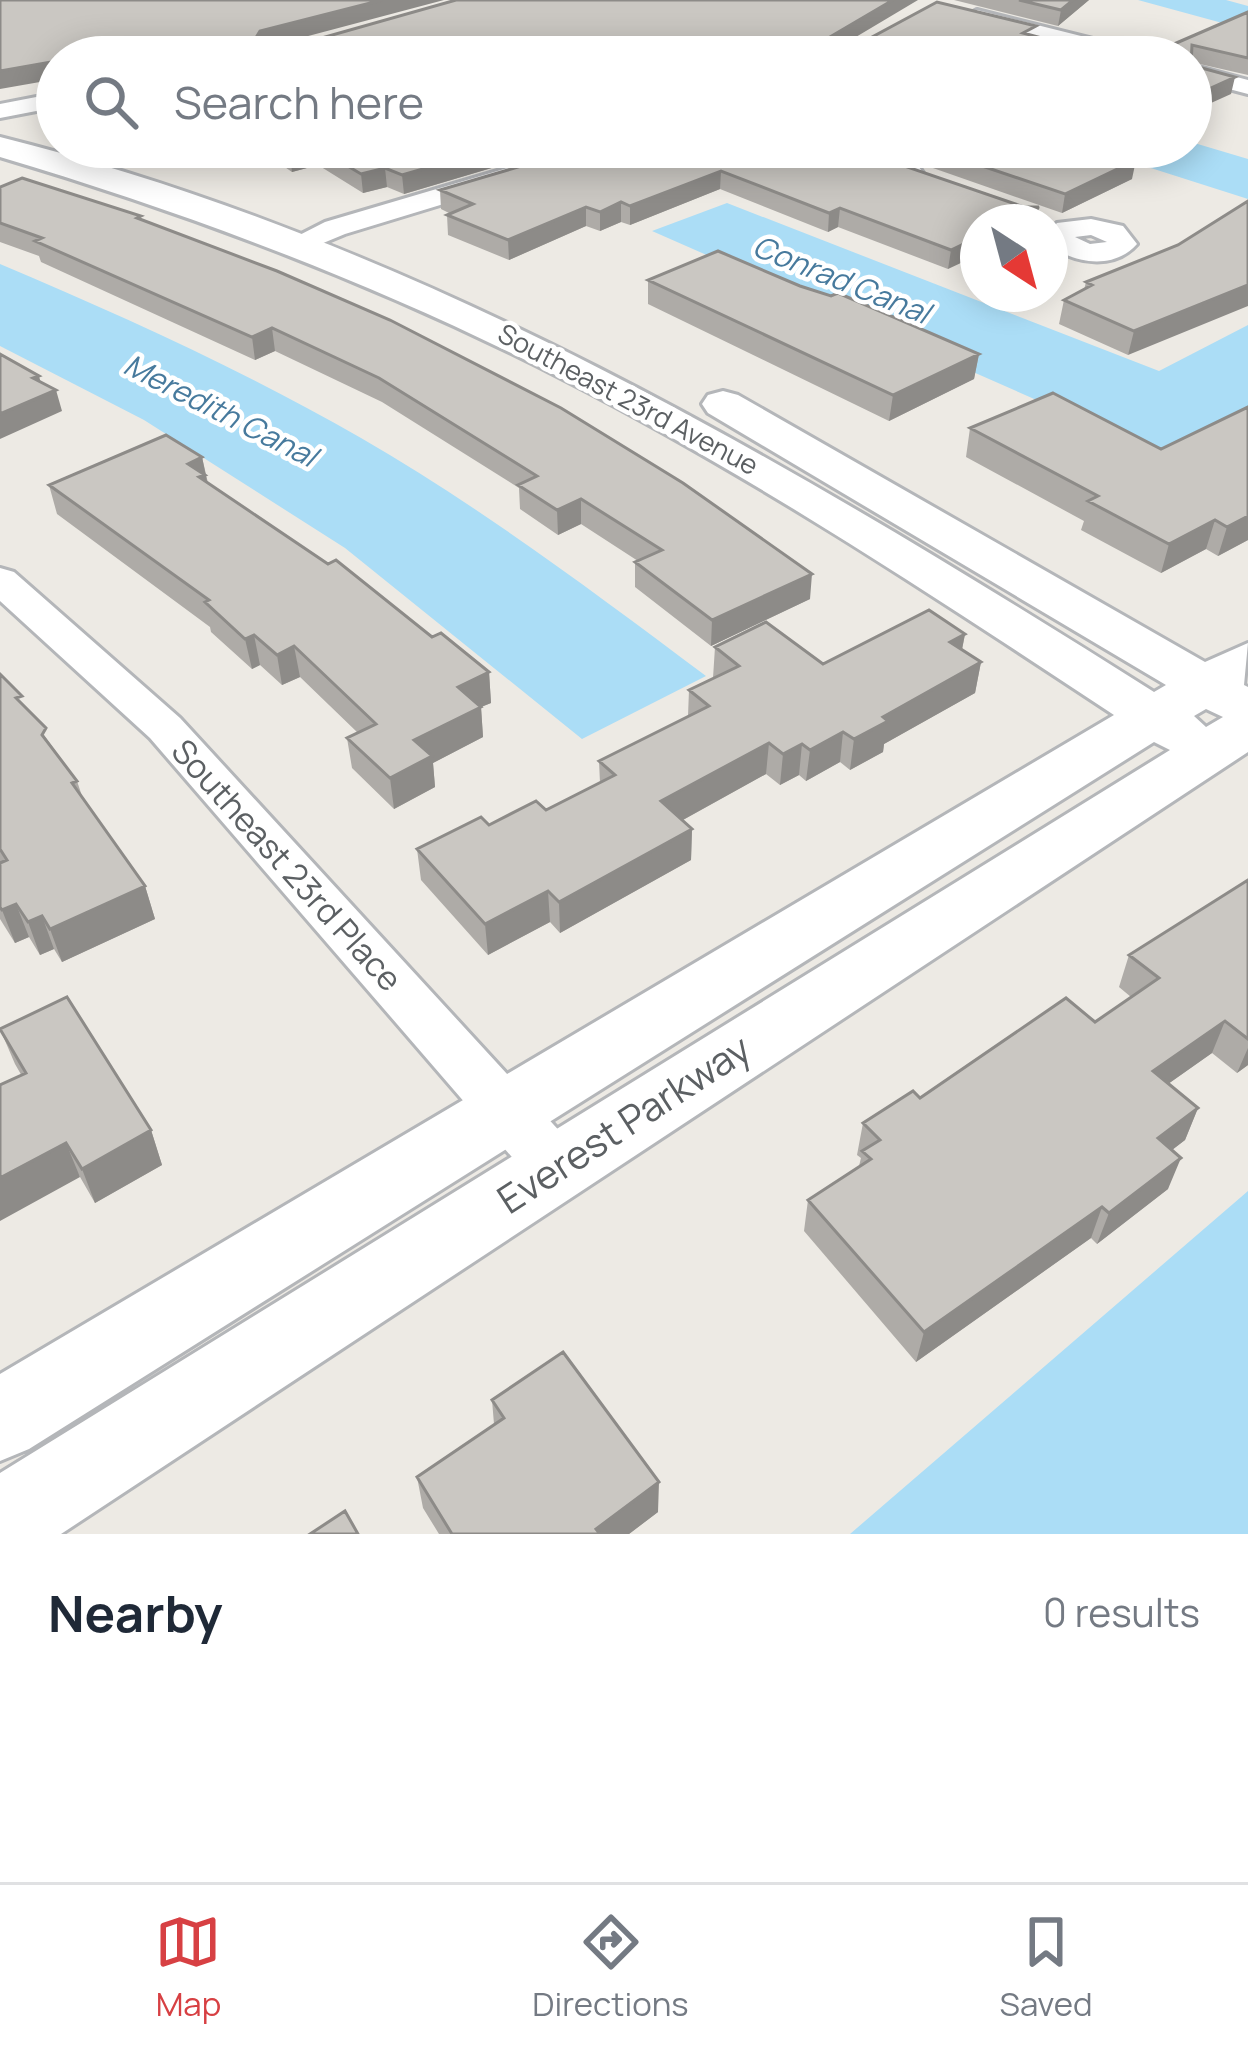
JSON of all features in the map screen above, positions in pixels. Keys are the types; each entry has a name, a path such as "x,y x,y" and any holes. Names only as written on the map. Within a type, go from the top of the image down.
{"street":[{"path":"948,9 1054,36"},
{"path":"1212,78 1248,87"},
{"path":"0,111 36,104"},
{"path":"0,124 36,133"},
{"name":"Southeast 23rd Avenue","path":"0,148 36,159"},
{"name":"Southeast 23rd Avenue","path":"68,168 157,194 294,245 480,323 759,468 1052,646 1219,708"},
{"name":"Southeast 23rd Avenue","path":"152,168 335,227 554,320 699,392 804,448 1219,708"},
{"path":"294,245 335,227 534,168"},
{"path":"895,168 928,179"},
{"name":"Southeast 23rd Place","path":"0,580 165,728 556,1168"},
{"name":"Everest Parkway","path":"0,1420 506,1112 1219,708"},
{"name":"Everest Parkway","path":"0,1523 556,1168 1219,708"}],"water":[{"path":"1138,0 1226,0 1248,6 1248,30"},
{"path":"1212,148 1248,159 1248,199 1151,168 1212,168"},
{"name":"Conrad Canal","path":"727,203 960,294 960,312 1007,312 1159,371 1248,325 1248,415 1164,456 652,231"},
{"name":"Meredith Canal","path":"0,264 183,345 361,438 494,522 706,676 582,739 345,548 144,420 0,346"},
{"path":"1248,1191 1248,1534 850,1534"}],"building":[{"path":"0,0 382,0 260,31 257,36 36,36 36,65 0,71"},
{"path":"456,0 893,0 832,36 329,36"},
{"path":"1019,0 1073,0 1061,10"},
{"path":"937,2 1036,26 1023,33 1034,36 874,36"},
{"path":"1248,12 1248,58 1212,50 1212,36 1193,36"},
{"path":"1212,71 1235,77 1212,87"},
{"path":"351,168 385,168 361,174"},
{"path":"385,168 426,168 402,175"},
{"path":"515,168 910,168 1015,204 960,204 960,246 951,250 840,208 829,213 721,171 630,206 621,202 600,212 586,207 508,240 447,215 473,204 440,190"},
{"path":"988,168 1119,168 1065,194"},
{"path":"22,178 141,216 137,218 390,320 561,408 683,483 812,574 712,620 635,562 662,550 581,499 557,510 518,485 537,476 379,378 272,328 252,337 35,241 42,238 0,223 0,187"},
{"path":"1248,201 1248,285 1134,331 1068,302 1092,285 1086,282 1178,245"},
{"path":"718,251 800,286 831,296 838,293 979,354 893,395 648,280"},
{"path":"0,354 39,376 33,378 56,390 0,414"},
{"path":"1053,393 1161,449 1248,407 1248,516 1227,527 1215,520 1169,544 1088,501 1098,496 970,428"},
{"path":"166,435 202,457 188,464 205,475 199,477 328,564 336,560 432,637 441,633 489,672 458,687 481,707 414,740 432,756 390,778 347,738 376,724 294,646 277,655 254,635 245,639 205,602 209,600 49,485"},
{"path":"929,610 965,634 950,642 981,662 883,717 888,721 854,739 843,732 810,750 802,744 783,754 769,743 661,801 692,829 559,902 548,891 485,924 417,849 481,817 489,825 536,801 546,810 615,775 599,761 709,706 689,690 739,666 715,647 766,622 823,664"},
{"path":"0,674 46,728 42,735 77,781 72,783 145,886 50,929 42,916 28,922 16,904 0,907 0,863 7,860 0,849"},
{"path":"1248,880 1248,1039 1225,1021 1153,1071 1198,1108 1158,1138 1181,1158 1109,1213 1102,1207 924,1332 808,1200 871,1159 862,1151 880,1140 863,1123 913,1091 920,1098 1066,998 1095,1022 1159,978 1129,955"},
{"path":"67,997 151,1130 82,1169 66,1143 0,1178 0,1085 26,1073 0,1029"},
{"path":"563,1352 659,1482 596,1529 600,1534 452,1534 417,1477 504,1418 492,1400"},
{"path":"345,1511 358,1534 310,1534"}]}
